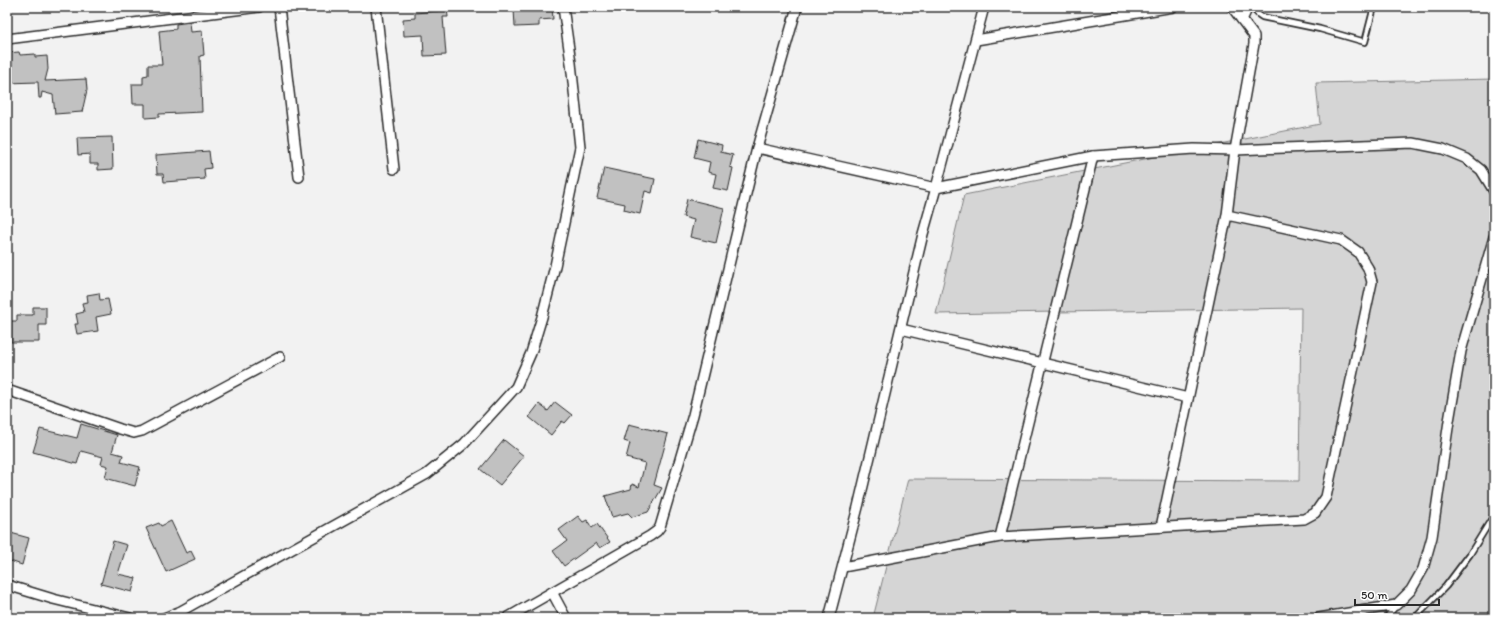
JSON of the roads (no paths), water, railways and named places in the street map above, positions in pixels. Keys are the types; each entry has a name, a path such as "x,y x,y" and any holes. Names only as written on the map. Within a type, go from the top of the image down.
{"street":[{"path":"7,39 260,7"},
{"path":"279,7 299,177"},
{"path":"376,7 394,169"},
{"path":"164,618 181,611 427,474 464,444 516,387 531,353 542,317 580,147 563,7"},
{"path":"507,618 650,536 660,527 693,416 757,148 797,7"},
{"path":"829,618 843,567 923,234 984,7"},
{"path":"976,40 1173,7"},
{"path":"1161,527 1227,214 1235,150 1254,36 1232,7"},
{"path":"1242,20 1248,7"},
{"path":"757,148 936,188 1093,156 1194,149 1235,150 1413,143 1443,149 1467,159 1480,170 1494,191"},
{"path":"1000,537 1093,156"},
{"path":"843,567 1000,537 1304,519 1315,513 1326,497 1372,282 1368,268 1358,252 1341,240 1227,214"},
{"path":"1319,618 1396,605 1411,590 1423,569 1432,537 1449,421 1462,351 1494,237"},
{"path":"901,329 1188,398"},
{"path":"7,390 120,429 134,432 142,431 280,357"},
{"path":"7,585 53,599 130,618"},
{"path":"552,592 566,618"}],"lane":[{"path":"1252,7 1259,16 1262,17 1320,29 1362,42 1365,42 1374,7"},
{"path":"1415,618 1446,586 1470,554 1494,515"},
{"path":"1386,618 1396,605"}]}
